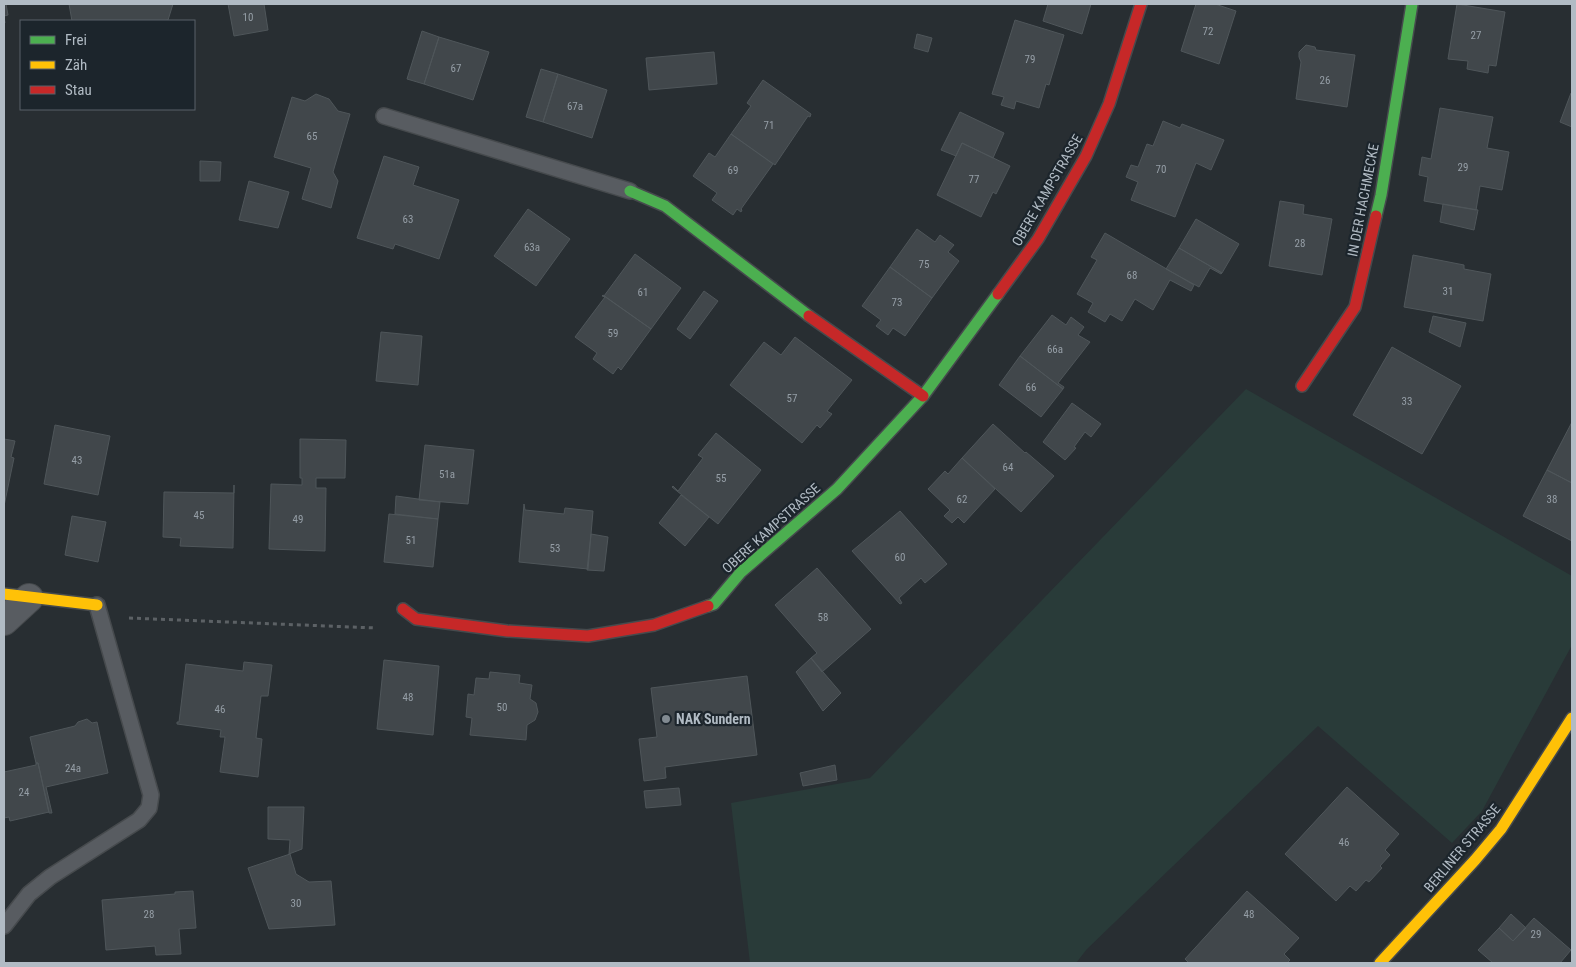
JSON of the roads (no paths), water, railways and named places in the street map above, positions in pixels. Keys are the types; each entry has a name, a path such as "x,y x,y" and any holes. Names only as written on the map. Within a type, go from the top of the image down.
{"street":[{"name":"OBERE KAMPSTRASSE","path":"403,609 416,620 507,631 588,636 654,625 714,604 741,572 837,489 923,396 1038,239 1086,156 1109,104 1142,4"},
{"name":"IN DER HACHMECKE","path":"1302,386 1355,307 1380,195 1412,4"},
{"path":"630,192 665,206 798,308 923,396"},
{"path":"4,621 16,596 98,610"},
{"name":"BERLINER STRASSE","path":"1380,963 1501,829 1572,718"}],"lane":[{"path":"384,116 630,192"},
{"path":"4,926 21,902 36,888 139,820 149,808 151,795 120,681 98,610"}],"place":[{"name":"NAK Sundern","path":"666,719"}]}
